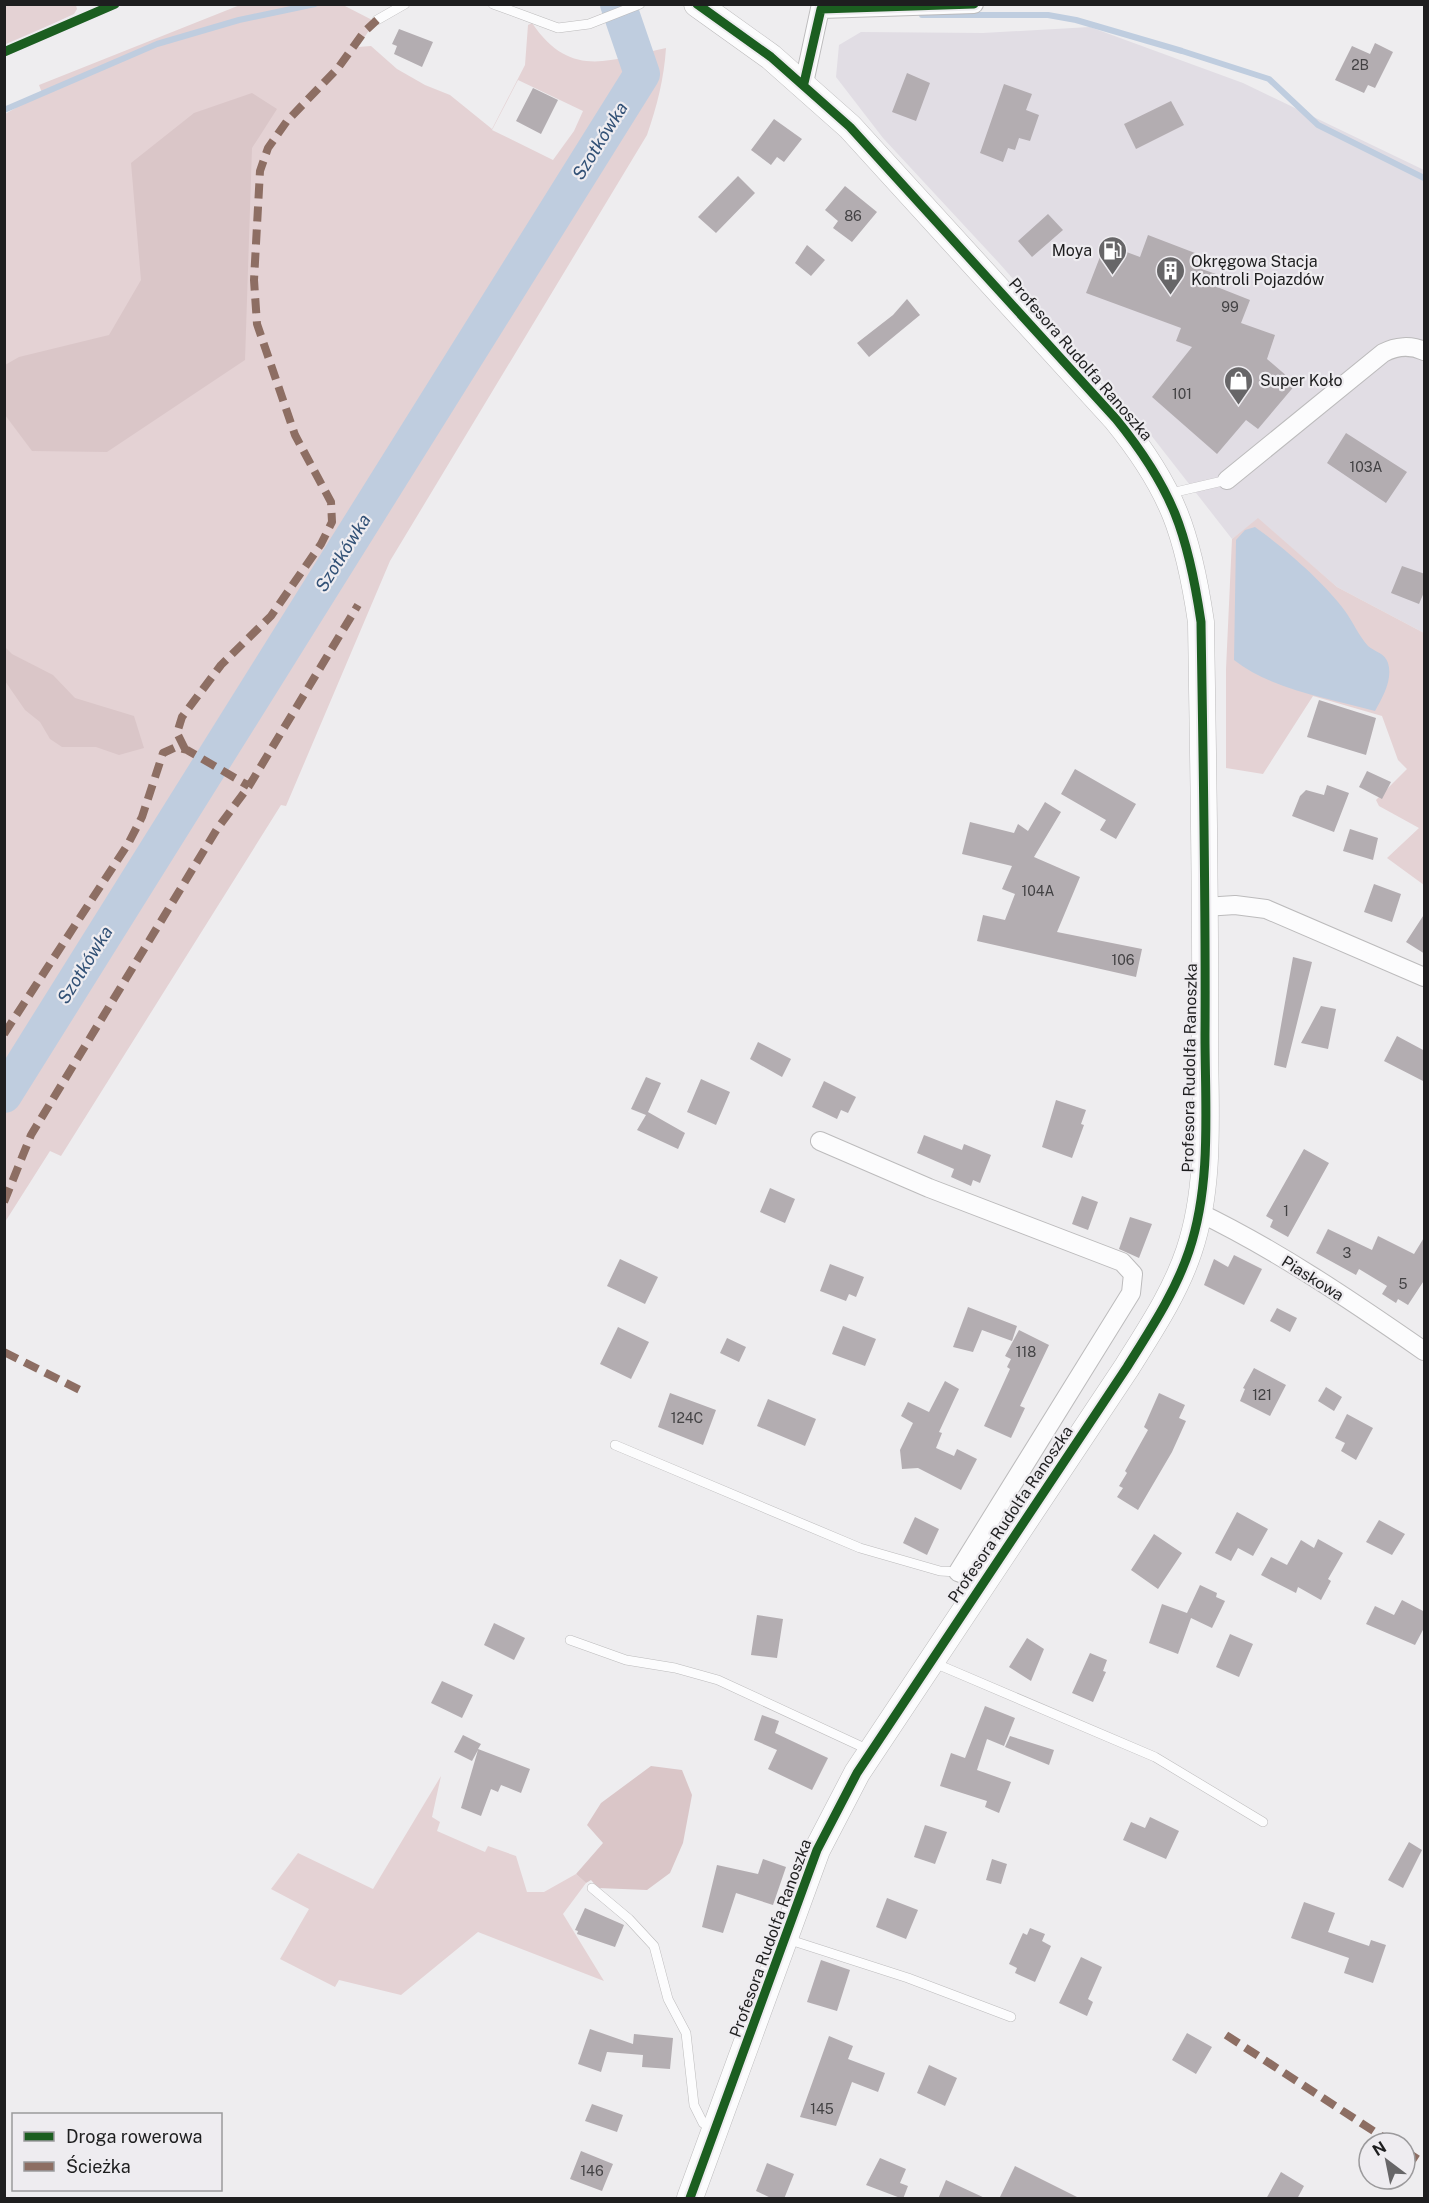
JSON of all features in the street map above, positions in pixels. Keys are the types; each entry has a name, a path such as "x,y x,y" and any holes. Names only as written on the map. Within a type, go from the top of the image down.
{"street":[{"name":"Profesora Rudolfa Ranoszka","path":"690,2199 817,1850 871,1751 1128,1367 1169,1298 1189,1250 1198,1212 1205,1141 1201,622 1194,572 1178,517 1147,457 1071,367 850,127 804,83 697,4"},
{"path":"804,83 821,7 974,4"},
{"path":"1227,480 1383,353 1405,347 1425,351"},
{"path":"1205,908 1234,905 1266,909 1425,977"},
{"name":"Profesora Rudolfa Ranoszka","path":"820,1142 929,1188 1122,1262 1132,1274 1131,1293 958,1572 983,1581"},
{"name":"Piaskowa","path":"1198,1212 1228,1226 1340,1294 1425,1350"}],"lane":[{"path":"377,20 405,4"},
{"path":"493,4 523,13 555,27 588,24 640,5"},
{"path":"1167,494 1227,480"},
{"name":"Profesora Rudolfa Ranoszka","path":"615,1445 860,1548 940,1571 958,1572"},
{"path":"570,1640 626,1660 718,1680 871,1751"},
{"path":"930,1661 1155,1757 1263,1822"},
{"path":"592,1888 629,1919 654,1946 668,1998 686,2033 692,2096 696,2111 703,2123 714,2131"},
{"path":"784,1938 917,1981 1011,2017"}],"shaded area":[{"path":"5,4 76,5 77,9 74,14 5,46"},
{"path":"240,5 343,5 378,23 368,32 358,47 371,46 397,69 425,85 450,95 492,129 525,65 528,25 532,23 561,53 577,59 609,60 666,48 660,92 647,135 390,561 286,806 281,805 61,1156 50,1151 5,1222 5,114 42,93 39,85","holes":["518,80 583,111 574,131 553,160 492,130"]},
{"path":"1090,27 1243,83 1424,170 1424,633 1337,587 1258,519 1232,539 1147,430 999,263 883,138 836,77 839,45 861,32 983,33"},
{"path":"252,93 277,109 252,148 245,360 107,452 32,451 5,415 5,365 19,357 109,335 141,280 131,163 194,113"},
{"path":"1258,518 1337,587 1424,633 1424,885 1387,858 1419,828 1379,806 1376,800 1407,769 1398,760 1382,716 1313,696 1263,774 1226,768 1226,669 1232,539"},
{"path":"5,647 12,654 53,675 75,698 134,716 144,748 119,755 96,747 62,747 50,739 40,722 25,710 5,681"},
{"path":"651,1766 682,1770 692,1795 683,1843 670,1873 647,1890 598,1888 591,1880 586,1883 576,1874 603,1843 587,1825 601,1803"},
{"path":"441,1776 432,1817 440,1822 437,1831 485,1852 488,1846 516,1856 527,1892 544,1892 576,1874 586,1883 563,1914 604,1981 478,1932 401,1995 339,1980 335,1987 280,1959 309,1909 271,1889 298,1853 373,1889"}],"water":[{"path":"1255,527 1315,577 1337,600 1368,646 1387,660 1388,682 1375,711 1283,686 1249,670 1234,660 1236,540 1245,530"}],"building":[{"path":"399,29 433,42 422,67 394,54 397,46 392,44"},
{"path":"1375,43 1393,52 1375,88 1368,85 1364,93 1335,80 1352,46 1370,54"},
{"path":"907,73 930,83 916,121 892,112"},
{"path":"1004,84 1032,94 1026,110 1039,115 1030,141 1019,138 1015,150 1008,148 1003,162 980,153"},
{"path":"533,88 558,100 541,134 516,121"},
{"path":"1171,101 1184,125 1136,149 1124,124"},
{"path":"774,119 802,139 784,162 777,157 771,165 751,150"},
{"path":"738,176 755,193 716,233 698,217"},
{"path":"845,186 877,212 852,242 833,228 838,221 825,210"},
{"path":"1048,214 1063,230 1032,257 1018,241"},
{"path":"1148,235 1195,253 1190,265 1216,274 1212,285 1250,300 1241,323 1275,335 1267,359 1296,384 1258,429 1246,420 1217,454 1152,397 1192,347 1176,341 1181,328 1086,293 1105,244 1140,257"},
{"path":"807,245 825,260 811,276 795,263"},
{"path":"907,299 920,315 869,357 857,343 893,315"},
{"path":"1346,433 1407,472 1386,503 1327,463"},
{"path":"1402,566 1425,574 1425,590 1419,604 1391,593"},
{"path":"1319,700 1376,718 1366,755 1307,737"},
{"path":"1075,769 1136,804 1116,839 1100,830 1106,820 1061,794"},
{"path":"1367,771 1391,782 1382,799 1359,787"},
{"path":"1327,785 1349,793 1334,832 1292,816 1300,796 1306,790 1324,795"},
{"path":"1045,802 1061,812 1034,857 1080,877 1057,932 1142,949 1136,977 977,941 983,915 1005,920 1015,894 1002,889 1012,866 962,854 970,822 1014,833 1018,824 1028,831"},
{"path":"1350,829 1378,838 1373,860 1343,851"},
{"path":"1374,884 1401,894 1392,922 1364,912"},
{"path":"1425,913 1425,954 1406,942"},
{"path":"1293,957 1312,962 1286,1068 1274,1065"},
{"path":"1321,1006 1336,1009 1328,1049 1301,1043"},
{"path":"1397,1036 1425,1051 1425,1082 1384,1061"},
{"path":"758,1042 791,1059 782,1077 750,1059"},
{"path":"646,1077 661,1083 648,1112 685,1133 678,1149 637,1130 646,1115 631,1109"},
{"path":"701,1079 730,1092 716,1125 687,1112"},
{"path":"824,1081 856,1097 848,1113 841,1110 837,1119 812,1107"},
{"path":"1056,1100 1086,1110 1081,1124 1084,1125 1072,1158 1042,1147"},
{"path":"924,1135 962,1150 964,1144 991,1155 980,1183 973,1180 971,1186 951,1177 954,1169 917,1153"},
{"path":"1304,1149 1329,1163 1288,1237 1270,1227 1273,1220 1266,1216"},
{"path":"770,1188 795,1199 785,1223 760,1212"},
{"path":"1082,1196 1098,1202 1088,1230 1072,1224"},
{"path":"1130,1217 1152,1224 1139,1258 1119,1249"},
{"path":"1328,1229 1372,1250 1378,1236 1414,1254 1425,1236 1425,1279 1408,1305 1398,1299 1396,1303 1382,1294 1387,1286 1359,1269 1356,1275 1316,1253"},
{"path":"1234,1255 1262,1269 1244,1305 1204,1285 1214,1259 1228,1267"},
{"path":"620,1259 658,1277 645,1304 607,1286"},
{"path":"830,1264 864,1277 856,1297 849,1294 846,1301 820,1291"},
{"path":"968,1307 1017,1326 1012,1341 982,1330 973,1352 953,1347"},
{"path":"1277,1308 1297,1318 1290,1332 1270,1321"},
{"path":"843,1326 876,1339 865,1366 832,1354"},
{"path":"618,1327 649,1342 631,1379 600,1364"},
{"path":"1019,1330 1049,1345 1020,1406 1025,1408 1011,1438 984,1426 1010,1369 1007,1367 1011,1359 1005,1356"},
{"path":"727,1338 746,1347 739,1362 720,1353"},
{"path":"1254,1368 1286,1385 1270,1416 1240,1401 1245,1389 1243,1388"},
{"path":"945,1381 959,1389 939,1432 942,1433 936,1448 954,1456 957,1449 977,1459 961,1490 918,1468 902,1469 900,1450 913,1423 901,1416 908,1402 929,1412"},
{"path":"1326,1387 1342,1397 1334,1411 1318,1401"},
{"path":"670,1393 716,1410 703,1445 658,1427"},
{"path":"1159,1393 1185,1405 1179,1418 1186,1421 1172,1452 1138,1510 1117,1497 1123,1488 1119,1486 1127,1473 1125,1471 1148,1430 1144,1427"},
{"path":"768,1399 816,1419 805,1446 757,1426"},
{"path":"1347,1414 1373,1428 1356,1460 1341,1451 1345,1443 1335,1438"},
{"path":"1237,1512 1268,1529 1253,1556 1238,1548 1231,1561 1215,1553"},
{"path":"915,1517 939,1529 927,1555 903,1543"},
{"path":"1379,1520 1405,1534 1392,1555 1366,1542"},
{"path":"1154,1534 1182,1553 1158,1589 1131,1570"},
{"path":"1318,1539 1343,1553 1328,1579 1331,1581 1321,1600 1298,1587 1296,1593 1261,1575 1271,1557 1287,1565 1301,1540 1314,1548"},
{"path":"1200,1585 1217,1593 1216,1597 1225,1601 1212,1628 1191,1618 1178,1654 1149,1643 1162,1604 1187,1613"},
{"path":"1402,1600 1425,1612 1425,1626 1415,1645 1366,1624 1375,1606 1394,1615"},
{"path":"757,1615 783,1619 777,1658 751,1655"},
{"path":"494,1623 525,1638 514,1660 484,1645"},
{"path":"1230,1634 1253,1644 1239,1677 1216,1667"},
{"path":"1027,1638 1044,1649 1031,1681 1009,1667"},
{"path":"1090,1653 1107,1660 1103,1671 1106,1672 1093,1702 1072,1693"},
{"path":"442,1681 473,1695 462,1718 431,1703"},
{"path":"985,1706 1015,1718 1004,1746 987,1739 977,1770 1011,1782 999,1813 985,1807 987,1801 940,1786 951,1753 965,1758"},
{"path":"762,1715 779,1721 775,1733 828,1758 812,1790 768,1769 777,1750 754,1740"},
{"path":"463,1735 481,1744 478,1749 530,1769 521,1793 501,1785 498,1792 491,1789 481,1816 461,1808 478,1750 472,1761 454,1752"},
{"path":"1010,1736 1054,1750 1049,1765 1005,1747"},
{"path":"1150,1817 1179,1831 1166,1859 1123,1840 1131,1822 1145,1828"},
{"path":"925,1825 947,1832 935,1864 914,1857"},
{"path":"1409,1842 1422,1850 1403,1888 1388,1880"},
{"path":"763,1859 786,1867 773,1905 736,1893 723,1933 702,1927 717,1865 758,1874"},
{"path":"992,1859 1007,1864 1001,1884 986,1880"},
{"path":"887,1898 918,1910 906,1939 876,1927"},
{"path":"1304,1902 1335,1913 1328,1932 1369,1946 1371,1940 1386,1945 1373,1983 1344,1973 1349,1958 1291,1938"},
{"path":"585,1908 624,1925 615,1947 577,1934 578,1931 575,1930"},
{"path":"1030,1928 1045,1934 1042,1941 1051,1946 1035,1982 1015,1973 1017,1968 1009,1964 1023,1933 1027,1935"},
{"path":"1081,1957 1102,1967 1088,1999 1093,2002 1087,2016 1059,2003"},
{"path":"821,1960 850,1970 837,2011 807,2002"},
{"path":"590,2029 633,2044 634,2034 673,2038 670,2069 642,2067 643,2055 607,2052 601,2072 578,2064"},
{"path":"1187,2033 1212,2047 1196,2074 1172,2060"},
{"path":"829,2036 853,2046 848,2059 885,2073 878,2092 852,2082 836,2126 800,2117"},
{"path":"929,2065 957,2078 945,2106 917,2093"},
{"path":"592,2104 623,2115 617,2132 585,2121"},
{"path":"581,2151 613,2164 602,2191 570,2179"},
{"path":"880,2158 906,2169 900,2183 908,2186 903,2199 866,2185"},
{"path":"767,2163 794,2174 784,2199 773,2199 756,2191"},
{"path":"1015,2166 1081,2199 999,2199"},
{"path":"1281,2172 1304,2186 1297,2199 1266,2199"},
{"path":"946,2180 987,2199 938,2199"}],"waterway":[{"path":"4,110 157,44 239,20 315,4"},
{"name":"Szotkówka","path":"4,1095 642,74 618,4"},
{"path":"922,15 1048,15 1076,20 1269,79 1318,125 1424,178"}],"marked path":[{"path":"185,749 177,733 182,717 221,665 271,616 321,544 332,522 331,502 295,435 257,324 254,280 260,171 268,148 287,121 338,68 364,32 377,20"},
{"path":"4,1202 31,1135 217,829 249,786 358,605"},
{"path":"4,1034 128,844 142,817 163,753 176,747 187,750 249,786"},
{"path":"4,1352 84,1392"},
{"path":"1226,2035 1374,2131"},
{"path":"1417,2159 1424,2163"}],"cycle path":[{"path":"4,52 115,4"},
{"path":"690,2198 817,1850 857,1773 1127,1367 1177,1282 1196,1225 1206,1144 1201,622 1190,563 1175,514 1165,491 1152,468 1116,419 850,127 771,57 697,4"},
{"path":"804,83 821,9 974,4"}],"place":[{"name":"Moya","path":"1113,276"},
{"name":"Okręgowa Stacja Kontroli Pojazdów","path":"1170,296"},
{"name":"Super Koło","path":"1239,406"}]}
